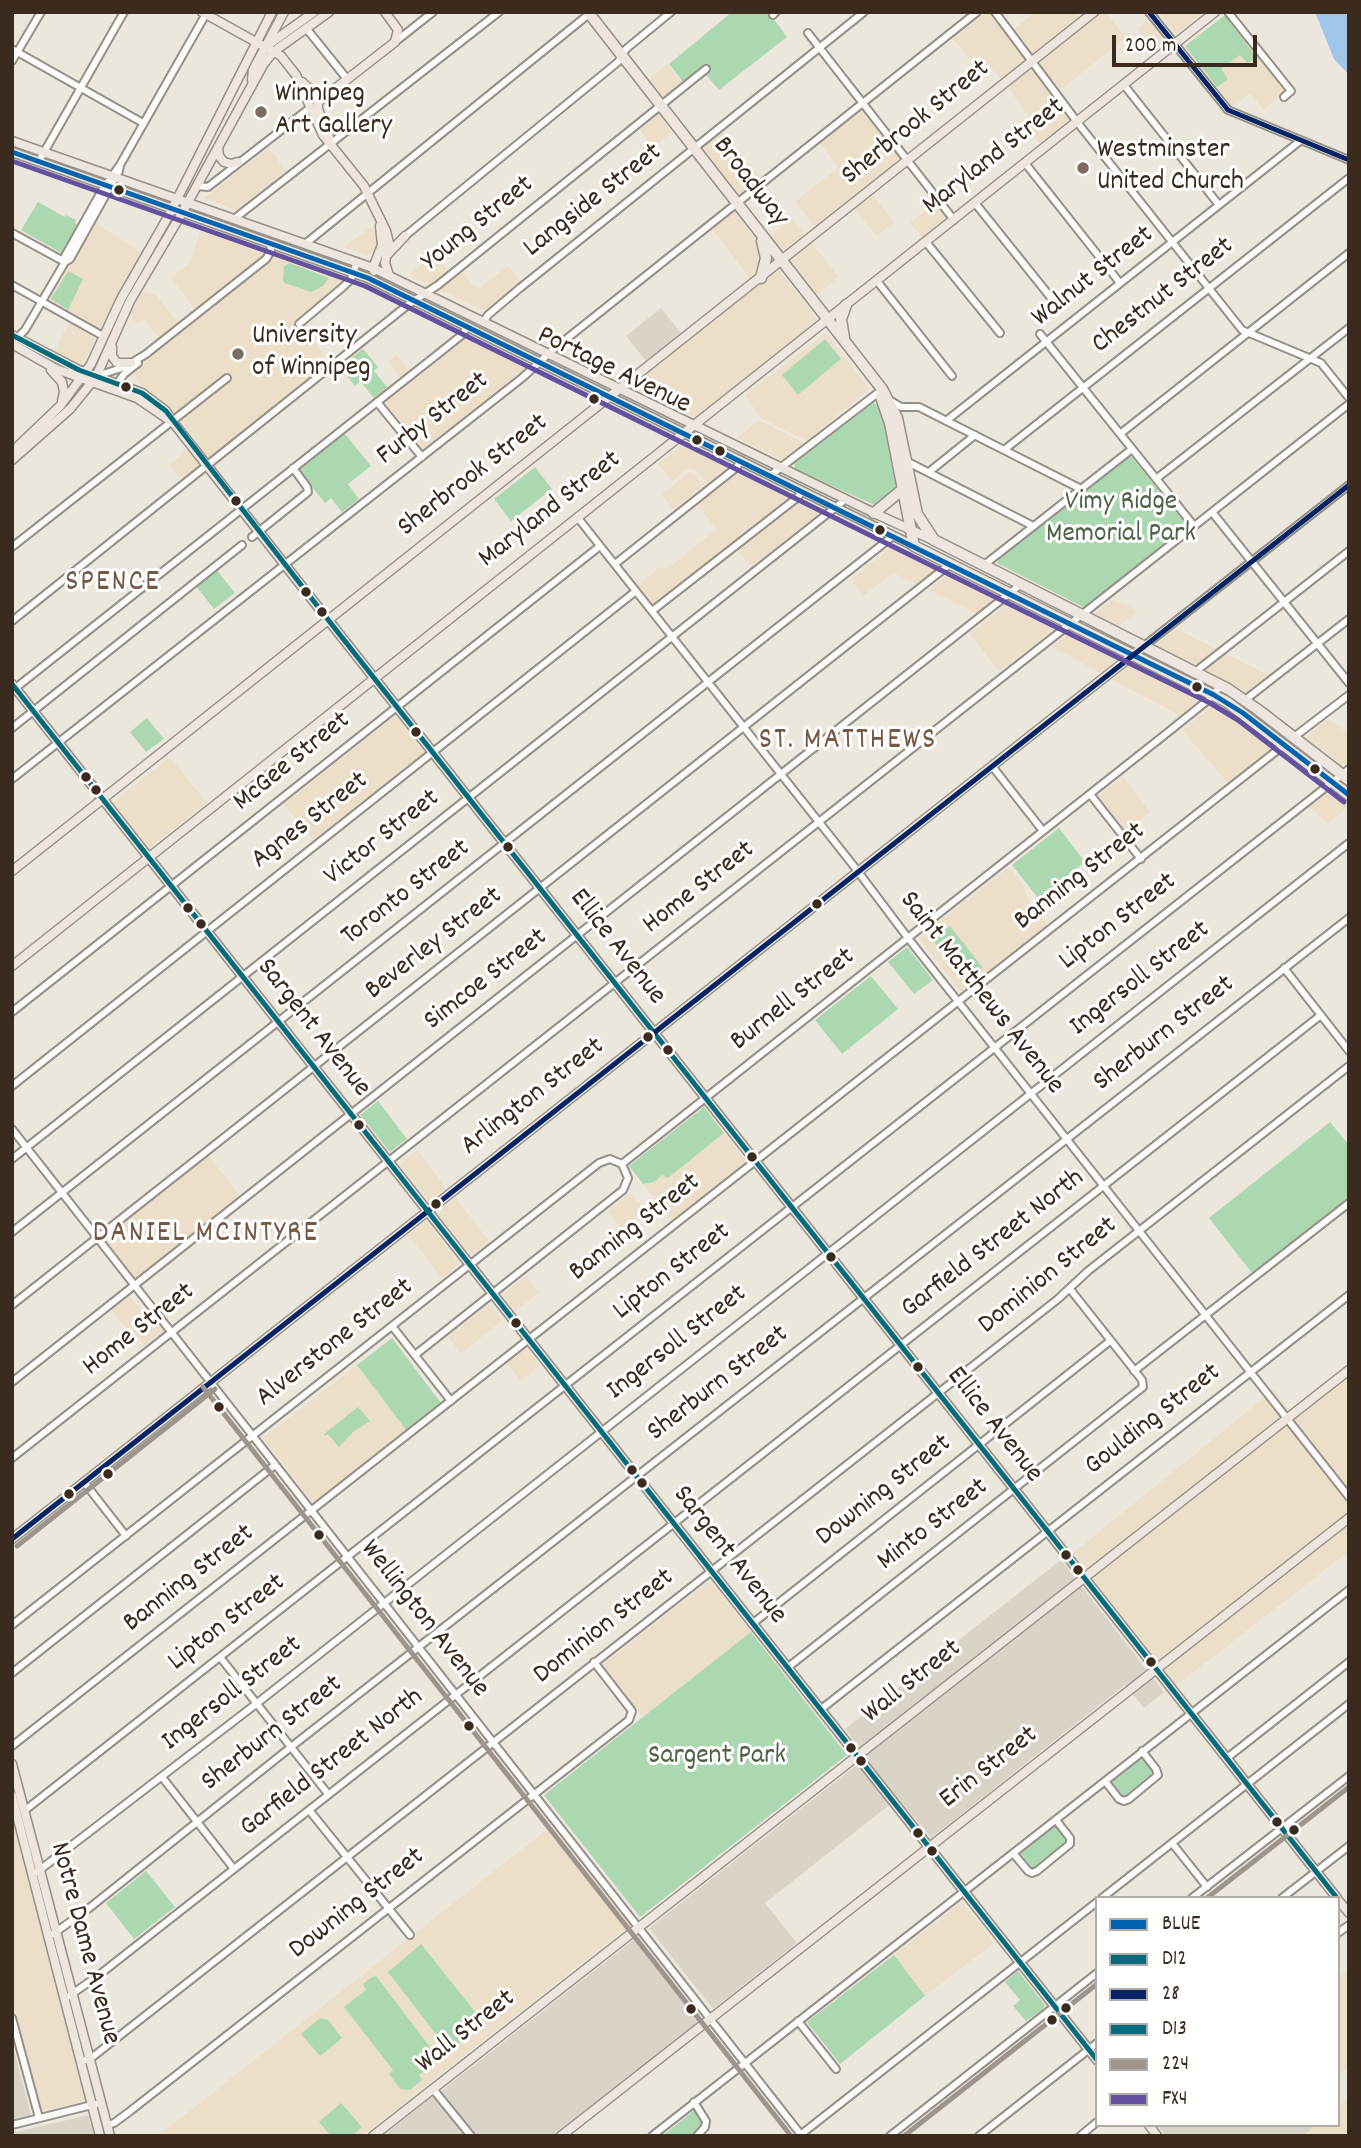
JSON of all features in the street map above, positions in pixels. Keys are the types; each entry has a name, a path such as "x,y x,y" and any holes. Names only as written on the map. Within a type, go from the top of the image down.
{"highway":[{"name":"Broadway","path":"588,13 889,400 897,418 917,514 934,540"},
{"path":"760,234 766,258 761,278"},
{"path":"846,305 841,321 846,345"},
{"name":"Broadway","path":"874,381 889,418 914,546"},
{"path":"874,513 903,489"},
{"name":"Portage Avenue","path":"934,540 1221,685 1346,774"},
{"name":"Portage Avenue","path":"914,546 1214,695 1243,713 1349,795"}],"main road":[{"path":"252,83 253,70 272,12"},
{"path":"12,452 61,405 84,376 251,56 284,12"},
{"path":"261,45 314,12"},
{"path":"12,460 70,409 94,380 130,301 188,203 252,83 273,52 329,12"},
{"path":"315,105 395,42 398,32 385,12"},
{"name":"Sherbrook Street","path":"12,872 1094,12"},
{"name":"Maryland Street","path":"12,966 1215,12"},
{"path":"205,13 281,57 316,95 327,94"},
{"path":"296,75 318,109 331,144 367,193 386,231 389,241 384,263 389,275"},
{"name":"Portage Avenue","path":"12,141 373,268 934,540"},
{"path":"218,147 222,161 231,164 239,162"},
{"name":"Portage Avenue","path":"12,152 354,272 914,546"},
{"path":"196,161 204,173"},
{"path":"197,186 201,207"},
{"path":"379,219 382,245 373,268 379,283"},
{"path":"386,231 396,237 405,236"},
{"path":"386,256 405,236"},
{"name":"Ellice Avenue","path":"17,341 44,363 137,398 172,421"},
{"name":"Ellice Avenue","path":"17,341 84,376"},
{"path":"112,343 111,354 115,361 123,365 131,363"},
{"path":"44,363 62,382 64,391 61,405"},
{"name":"Ellice Avenue","path":"94,380 135,390 166,411 241,509 256,535 284,564 1336,1896"},
{"name":"Arlington Street","path":"12,1539 1143,647"},
{"name":"Sargent Avenue","path":"13,687 1095,2058"},
{"name":"Wall Street","path":"373,2136 1349,1370"},
{"name":"Erin Street","path":"561,2136 1349,1518"},
{"name":"Notre Dame Avenue","path":"13,1772 17,1807"},
{"name":"Notre Dame Avenue","path":"12,1796 52,1934 64,1998 102,2102 110,2136"},
{"name":"Notre Dame Avenue","path":"52,1934 73,1994 100,2136"}],"street":[{"path":"12,61 15,50 41,12"},
{"path":"39,161 124,12"},
{"path":"395,42 433,12"},
{"path":"234,219 499,12"},
{"path":"405,236 618,62 626,49 671,12"},
{"name":"Langside Street","path":"484,321 520,288 864,12"},
{"name":"Furby Street","path":"12,779 422,457 977,12"},
{"path":"995,12 1241,330 1321,363 1349,398"},
{"path":"1149,12 1228,110 1349,160"},
{"path":"1228,12 1291,91 1284,97"},
{"path":"17,341 65,262 71,259 107,187 205,13"},
{"path":"305,244 588,13"},
{"path":"393,23 404,28 418,25"},
{"path":"306,28 347,79"},
{"path":"808,33 954,220"},
{"path":"15,50 143,123"},
{"name":"Young Street","path":"12,621 706,69"},
{"path":"1124,85 1219,205"},
{"path":"197,186 208,187 315,105"},
{"name":"Walnut Street","path":"946,421 1300,141"},
{"path":"1025,163 1121,283"},
{"name":"Chestnut Street","path":"1004,450 1349,178"},
{"path":"975,203 1052,299"},
{"path":"12,233 65,262"},
{"path":"117,384 146,354 292,239"},
{"path":"926,242 1000,333"},
{"path":"270,243 270,254"},
{"path":"1120,434 1349,253"},
{"path":"299,324 338,291 354,272 358,262"},
{"path":"877,281 952,376"},
{"path":"12,285 103,337"},
{"path":"13,687 463,334 467,326"},
{"path":"1156,479 1349,328"},
{"path":"1040,334 1194,526"},
{"path":"94,380 146,354"},
{"path":"12,547 227,378"},
{"path":"771,475 878,392"},
{"path":"889,400 900,407 919,407 1081,489"},
{"path":"377,402 422,457"},
{"name":"Home Street","path":"12,1458 1349,404"},
{"path":"929,472 975,435"},
{"path":"983,566 1132,449"},
{"path":"615,564 737,467 741,460"},
{"path":"906,461 1033,526"},
{"path":"256,535 308,492 293,468"},
{"name":"Arlington Street","path":"1143,647 1349,485"},
{"path":"652,611 799,497 802,491"},
{"name":"Victor Street","path":"12,1159 846,499"},
{"path":"1212,512 1349,683"},
{"name":"Saint Matthews Avenue","path":"578,518 1349,1497"},
{"name":"Toronto Street","path":"12,1232 893,536"},
{"path":"12,728 242,545"},
{"name":"McGee Street","path":"12,1012 600,546"},
{"path":"1195,673 1349,551"},
{"name":"Beverley Street","path":"12,1305 950,564"},
{"name":"Simcoe Street","path":"12,1382 1020,585"},
{"name":"Agnes Street","path":"12,1086 636,591"},
{"path":"1245,700 1349,619"},
{"name":"Burnell Street","path":"622,1164 1214,695 1221,685"},
{"path":"1294,737 1349,695"},
{"name":"Banning Street","path":"12,1746 1285,745"},
{"path":"992,765 1043,831"},
{"name":"Lipton Street","path":"17,1807 220,1657 1346,774"},
{"path":"1090,794 1141,859"},
{"name":"Ingersoll Street","path":"36,1872 256,1704 1349,844"},
{"name":"Sherburn Street","path":"52,1934 1349,918"},
{"path":"1284,968 1349,1051"},
{"name":"Garfield Street North","path":"64,1998 73,1994 234,1869 1321,1015"},
{"name":"Dominion Street","path":"86,2060 939,1393 1070,1289 1139,1230 1349,1066"},
{"name":"Wellington Avenue","path":"12,1129 801,2135"},
{"name":"Alverstone Street","path":"12,1625 598,1163 610,1159 622,1164"},
{"path":"415,1354 623,1190 628,1178 622,1164"},
{"path":"1070,1289 1134,1371 1349,1203"},
{"name":"Goulding Street","path":"820,1710 1349,1295"},
{"path":"392,1326 451,1401"},
{"name":"Downing Street","path":"752,1624 1110,1341"},
{"name":"Minto Street","path":"787,1668 1140,1391 1144,1384 1134,1371"},
{"path":"12,1673 275,1465"},
{"path":"84,1482 126,1536"},
{"path":"654,2135 1349,1590"},
{"path":"220,1657 328,1794"},
{"name":"Downing Street","path":"108,2125 122,2118 633,1715 630,1707 594,1662"},
{"path":"1227,1758 1349,1662"},
{"path":"1105,1896 1349,1704"},
{"path":"1105,1781 1119,1799 1129,1799 1158,1775 1142,1751"},
{"path":"1194,1896 1349,1776"},
{"path":"162,1777 234,1869"},
{"path":"309,1810 410,1935"},
{"path":"1013,1853 1028,1871 1037,1871 1070,1844 1070,1838 1056,1820"},
{"path":"1172,1843 1207,1886"},
{"path":"1285,1896 1349,1846"},
{"path":"801,2135 1095,1904"},
{"path":"890,2136 1095,1975"},
{"path":"12,2018 39,2118"},
{"path":"799,2021 836,2069"},
{"path":"979,2136 1095,2045"},
{"path":"433,2089 471,2136"},
{"path":"12,2125 102,2102"},
{"path":"694,2102 706,2121 705,2127 697,2136"},
{"path":"1080,2136 1095,2124"}],"shaded area":[{"path":"977,12 995,12 1010,32 1035,12 1075,12 1082,21 1086,18 1082,12 1106,12 1126,38 1057,92 1078,121 1044,149 1021,121 1028,115 1005,84 980,56 972,62 949,34"},
{"path":"1159,12 1204,12 1176,34"},
{"path":"1225,15 1284,90 1264,110 1250,93 1233,107 1185,46"},
{"path":"1153,17 1175,45 1159,57 1137,29"},
{"path":"667,64 684,86 666,102 648,79"},
{"path":"862,103 908,161 870,191 894,222 876,236 852,206 819,232 795,202 838,168 817,139"},
{"path":"659,114 672,132 653,147 640,130"},
{"path":"720,128 763,181 741,199 699,145"},
{"path":"269,148 286,171 236,210 204,198"},
{"path":"939,200 954,220 926,242 910,223"},
{"path":"731,206 760,246 762,265 776,266 821,325 701,421 628,383 754,283 708,224"},
{"path":"792,219 839,277 816,295 770,236"},
{"path":"95,223 143,253 100,331 47,302"},
{"name":"University of Winnipeg","path":"201,227 348,280 298,321 331,364 182,481 169,465 198,442 169,405 143,387 130,371 164,344 144,319 137,324 130,315 145,292 156,295 183,329 200,316 171,278 191,262"},
{"name":"University of Winnipeg","path":"371,227 378,242 375,250 368,256 344,247"},
{"path":"435,254 449,271 431,286 409,275"},
{"path":"508,266 521,282 484,311 440,290 462,272 472,284 480,288"},
{"path":"661,308 685,338 650,366 626,336"},
{"path":"69,323 95,338 80,366 53,353"},
{"path":"826,333 869,389 806,441 761,418 745,395"},
{"name":"University of Winnipeg","path":"469,336 526,364 526,368 423,449 387,405 377,402 360,381 355,386 338,365 362,347 378,367 374,371 394,396 407,386 388,362 396,355 416,379"},
{"path":"759,420 804,443 783,460 737,438"},
{"path":"685,444 729,465 707,483 695,470 688,468 672,481 658,464"},
{"path":"741,469 795,496 653,608 636,586 659,568 667,569 717,529 697,505"},
{"path":"689,472 694,473 704,485 674,510 662,494"},
{"path":"801,502 822,511 751,567 737,550"},
{"path":"893,545 937,569 917,584 893,573 863,596 851,580"},
{"path":"949,573 996,596 996,600 977,614 929,590"},
{"path":"1113,599 1138,611 1118,626 1094,614"},
{"path":"1008,603 1056,627 999,671 970,634"},
{"path":"1176,629 1268,675 1247,692 1155,645"},
{"path":"1070,633 1118,659 1101,673 1052,647"},
{"path":"1133,662 1200,698 1180,715 1112,680"},
{"path":"1214,705 1274,747 1228,783 1182,730"},
{"path":"395,716 424,752 313,840 284,804"},
{"path":"1329,719 1349,734 1349,762 1343,766 1306,737"},
{"path":"170,757 207,803 149,848 113,802"},
{"path":"1123,777 1150,812 1124,832 1097,797"},
{"path":"1331,790 1349,806 1328,823 1309,807"},
{"path":"1009,867 1023,885 1030,904 1047,925 961,992 919,938"},
{"path":"724,1133 747,1162 673,1220 643,1184 654,1182 662,1175 668,1178"},
{"path":"417,1150 446,1188 429,1201 400,1165"},
{"path":"208,1155 241,1197 137,1280 104,1238"},
{"path":"630,1193 644,1210 621,1228 608,1211"},
{"path":"456,1198 489,1241 471,1255 438,1214"},
{"path":"427,1221 460,1264 442,1278 408,1235"},
{"path":"526,1276 539,1293 515,1311 502,1294"},
{"path":"129,1296 142,1312 147,1309 164,1330 145,1346 130,1327 127,1329 111,1310"},
{"path":"489,1304 502,1321 461,1353 448,1337"},
{"path":"526,1348 540,1366 521,1381 507,1363"},
{"path":"1349,1363 1349,1551 1177,1685 1073,1553 1274,1390 1289,1410"},
{"path":"357,1365 406,1430 313,1503 263,1438"},
{"path":"1061,1560 1164,1692 1144,1708 1125,1685 931,1838 898,1798 765,1903 797,1943 713,2009 649,1928 867,1757 845,1729"},
{"path":"710,1581 751,1632 644,1718 602,1665"},
{"path":"12,1818 85,2101 40,2112 12,2003"},
{"path":"550,1827 630,1925 362,2136 158,2136"},
{"path":"962,1902 994,1943 925,1996 894,1955"},
{"path":"636,1938 703,2020 555,2136 477,2136 441,2091"},
{"path":"1349,1969 1349,2067 1340,2074 1340,1976"},
{"path":"12,2043 31,2115 12,2120"},
{"path":"434,2095 465,2136 383,2136"},
{"path":"1349,2099 1349,2136 1303,2136 1314,2127 1340,2127 1340,2106"},
{"path":"88,2115 94,2136 12,2136 12,2133"},
{"path":"1159,2127 1314,2127 1303,2136 1166,2136"}],"green space":[{"path":"732,12 772,12 770,14 787,37 719,90 701,69 684,83 669,64"},
{"path":"1225,15 1256,57 1248,64 1240,55 1221,69 1228,79 1217,87 1185,46"},
{"path":"38,202 76,220 78,225 61,253 21,230"},
{"path":"289,263 329,278 323,286 311,292 285,283 284,266"},
{"path":"68,271 83,279 68,310 51,299"},
{"path":"825,339 841,359 798,395 782,375"},
{"path":"363,349 378,367 374,371 387,387 374,398 360,381 355,386 340,367"},
{"path":"872,400 881,410 884,419 898,492 879,507 795,469 794,463 814,443 842,423 847,423"},
{"path":"345,434 371,466 348,484 359,499 342,512 331,498 325,503 299,470"},
{"name":"Vimy Ridge Memorial Park","path":"1130,455 1188,527 1085,608 997,563 999,558"},
{"path":"535,467 552,489 511,521 494,499"},
{"path":"216,569 235,593 214,609 196,586"},
{"path":"147,718 164,739 146,752 130,732"},
{"path":"1059,828 1085,862 1039,899 1012,865"},
{"path":"950,926 983,968 965,982 932,939"},
{"path":"907,947 933,980 914,994 888,962"},
{"path":"871,976 898,1009 842,1054 815,1020"},
{"path":"378,1101 407,1139 390,1152 360,1115"},
{"path":"704,1107 724,1133 668,1178 662,1175 654,1182 643,1184 629,1166"},
{"path":"1330,1122 1349,1145 1349,1197 1252,1273 1209,1218"},
{"path":"392,1338 441,1403 406,1430 357,1365"},
{"path":"358,1407 370,1421 353,1432 339,1447 328,1434 324,1434"},
{"name":"Sargent Park","path":"751,1632 847,1755 640,1917 544,1795"},
{"path":"1141,1756 1156,1773 1127,1797 1121,1797 1110,1781"},
{"path":"1056,1824 1068,1839 1068,1843 1036,1869 1029,1869 1019,1857 1020,1850"},
{"path":"146,1871 175,1907 134,1939 106,1903"},
{"path":"421,1944 484,2023 449,2051 388,1972"},
{"path":"894,1955 925,1996 840,2064 807,2022"},
{"path":"1018,1971 1045,2005 1026,2021 1013,2006 1020,2000 1005,1982"},
{"path":"376,1976 439,2059 419,2075 422,2080 410,2090 400,2089 389,2074 393,2070 344,2007 366,1990 363,1984"},
{"path":"320,2018 328,2020 342,2038 320,2056 301,2034"},
{"path":"341,2103 362,2127 352,2136 331,2136 319,2122"},
{"path":"696,2109 704,2124 694,2136 662,2136"}],"water":[{"path":"1315,12 1349,12 1349,75 1334,59"}],"transit line":[{"name":"28","path":"1149,12 1228,110 1349,160"},
{"name":"BLUE","path":"12,152 368,278 1214,695 1243,713 1349,795"},
{"name":"FX4","path":"12,161 365,286 1210,703 1238,720 1344,802"},
{"name":"D12","path":"12,335 79,370 142,393 166,411 1335,1896"},
{"name":"28","path":"12,1539 1349,485"},
{"name":"D13","path":"12,684 1095,2057"},
{"name":"224","path":"203,1387 791,2136"},
{"name":"224","path":"17,1546 215,1389"},
{"name":"224","path":"1210,1896 1349,1787"},
{"name":"224","path":"904,2136 1095,1986"}],"place":[{"name":"Winnipeg Art Gallery","path":"261,112"},
{"name":"Westminster United Church","path":"1083,168"},
{"name":"University of Winnipeg","path":"238,354"}],"district":[{"name":"SPENCE","path":"113,585"},
{"name":"ST. MATTHEWS","path":"848,743"},
{"name":"DANIEL MCINTYRE","path":"206,1236"}]}
